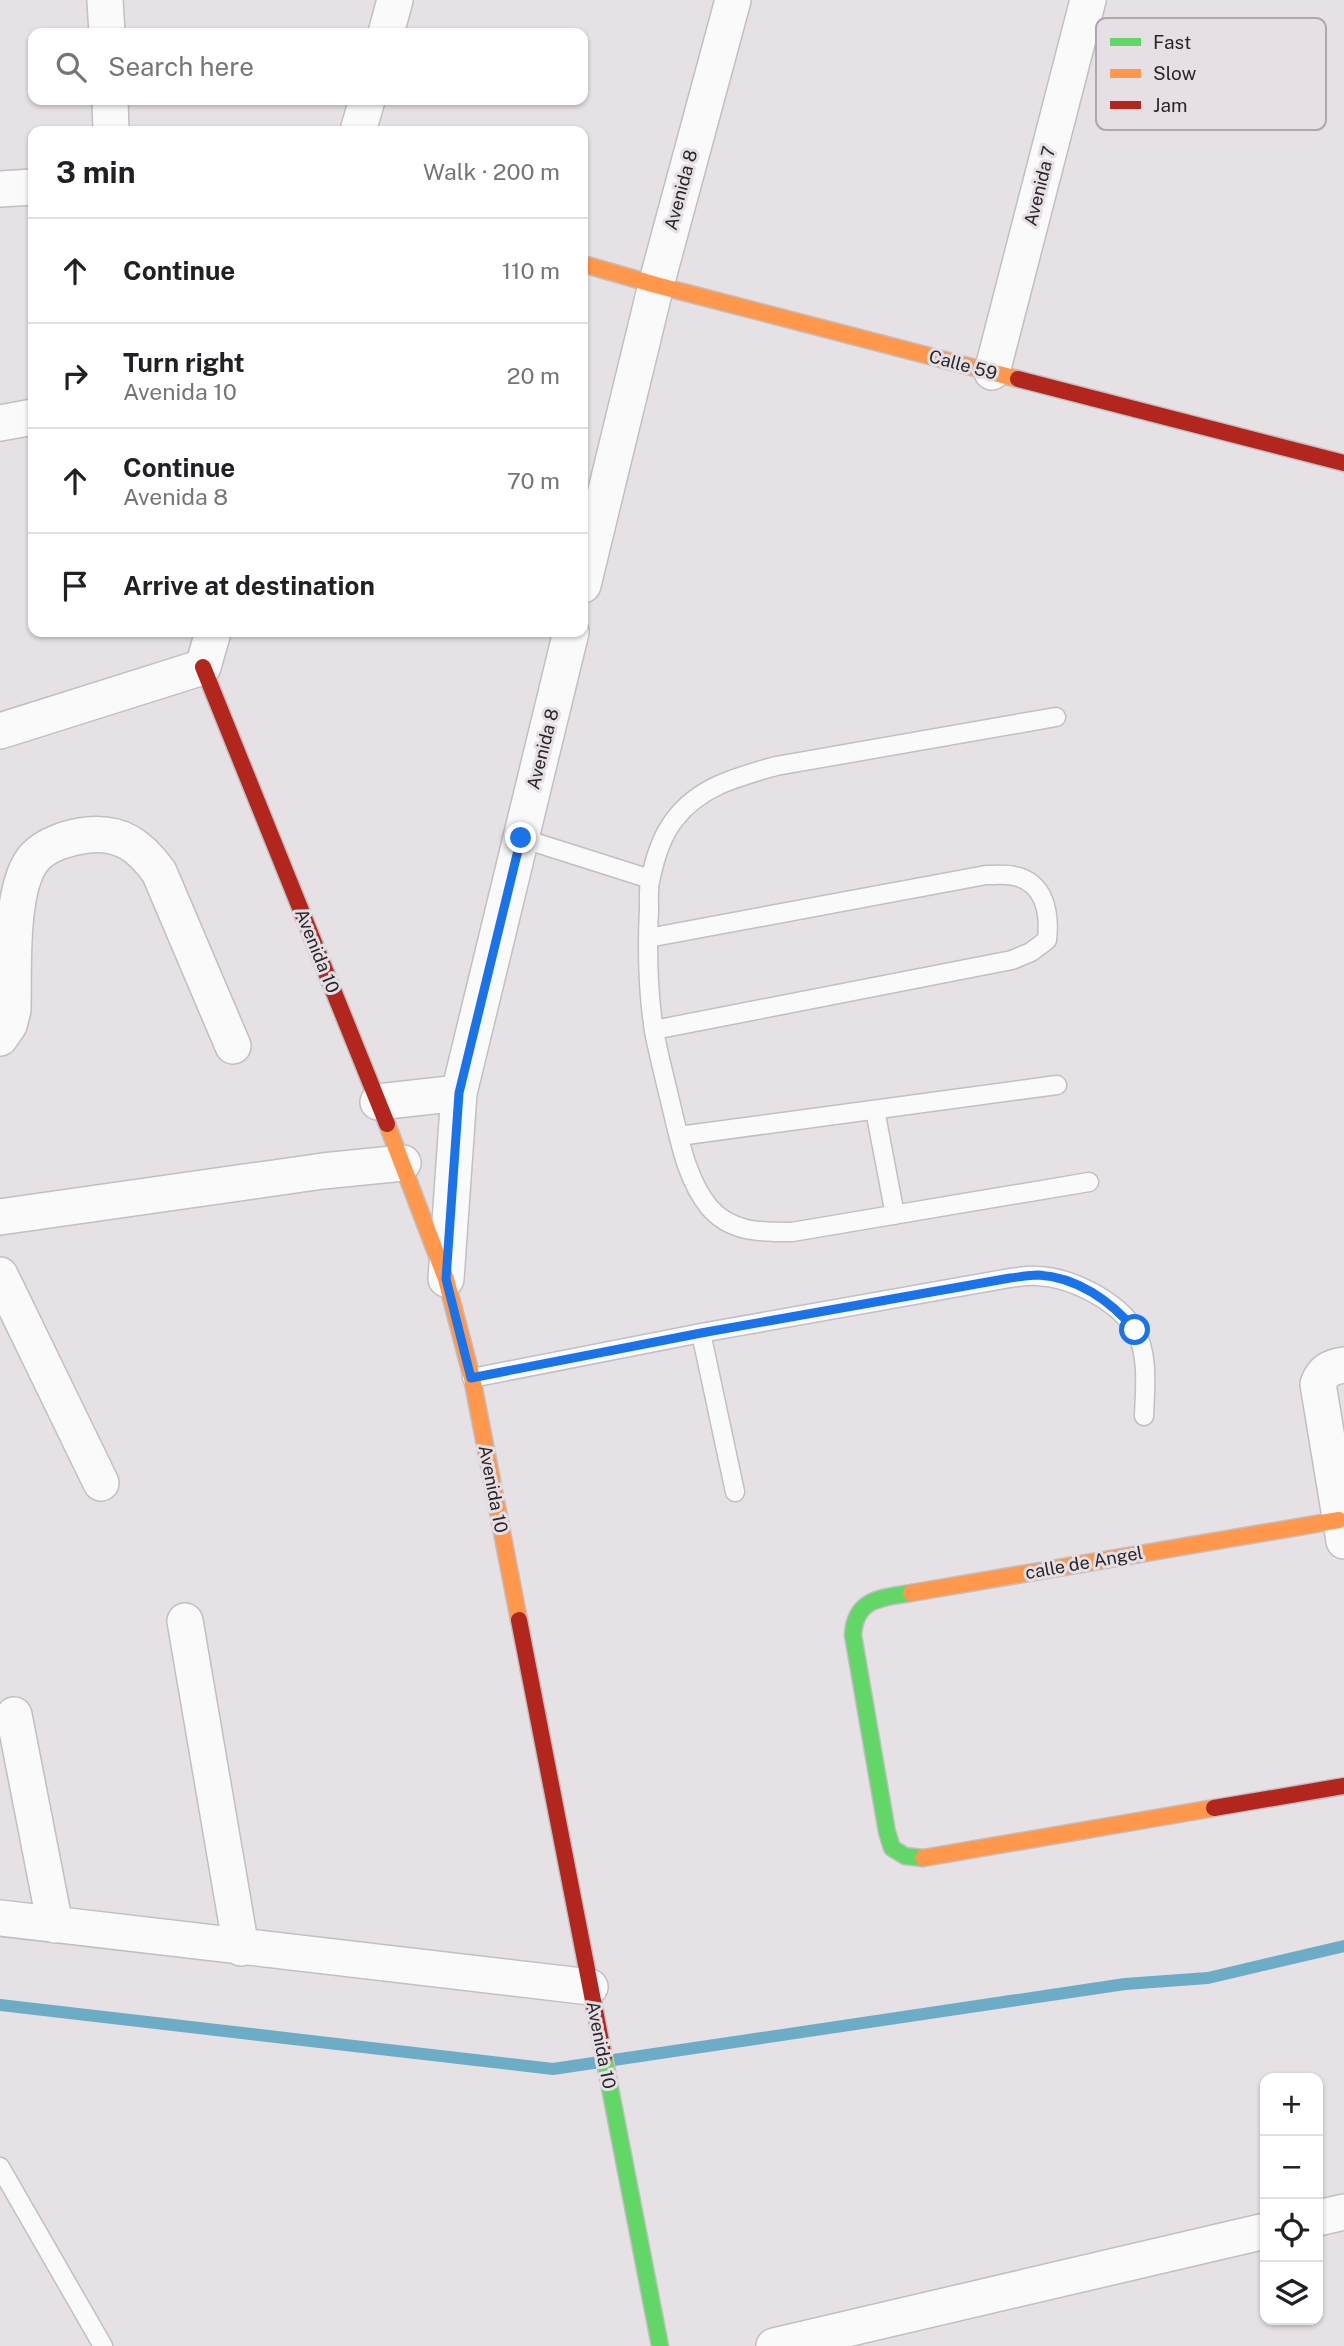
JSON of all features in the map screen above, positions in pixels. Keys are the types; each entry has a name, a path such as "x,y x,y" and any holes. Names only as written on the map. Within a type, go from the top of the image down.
{"street":[{"path":"106,0 107,28"},
{"path":"387,28 395,0"},
{"name":"Avenida 8","path":"588,564 656,285 733,0"},
{"name":"Avenida 7","path":"992,372 1088,0"},
{"path":"110,105 111,126"},
{"path":"359,126 366,105"},
{"path":"0,189 28,187"},
{"name":"Calle 59","path":"588,265 1344,463"},
{"path":"0,423 28,418"},
{"path":"0,731 203,667 212,637"},
{"name":"Avenida 8","path":"446,1279 459,1093 570,637"},
{"name":"Avenida 10","path":"203,667 403,1163 446,1279 471,1378 660,2346"},
{"path":"0,1038 9,1025 13,1010 18,899 24,874 35,857 62,841 107,835 133,844 147,856 159,873 233,1046"},
{"path":"378,1102 459,1093"},
{"path":"0,1217 323,1171 403,1163"},
{"path":"0,1275 101,1483"},
{"path":"1342,1530 1318,1384 1322,1374 1332,1367 1344,1365"},
{"name":"calle de Angel","path":"1342,1530 874,1599 861,1608 853,1620 853,1635 887,1832 892,1848 905,1856 923,1858 1344,1786"},
{"path":"185,1621 241,1948"},
{"path":"14,1715 55,1925"},
{"path":"0,1918 590,1987"},
{"path":"1323,2217 1344,2212"},
{"path":"774,2346 1260,2232"}],"lane":[{"path":"1056,717 776,766 727,781 691,801 673,821 650,878 648,938 654,1030 679,1136 693,1181 710,1208 728,1223 751,1232 792,1232 1089,1182"},
{"path":"521,838 650,878"},
{"path":"648,938 986,875 1014,875 1033,883 1043,897 1049,922 1047,940 1031,952 1012,960 654,1030"},
{"path":"679,1136 1057,1085"},
{"path":"875,1110 895,1215"},
{"path":"471,1378 701,1333 1038,1275 1072,1282 1096,1294 1119,1311 1135,1330 1142,1349 1145,1374 1144,1416"},
{"path":"701,1333 735,1492"},
{"path":"0,2167 103,2346"}],"waterway":[{"path":"0,2005 553,2069 1125,1984 1208,1978 1344,1946"}],"traffic: fast":[{"path":"911,1593 880,1599 865,1607 855,1623 853,1635 892,1848 905,1856 923,1858"},
{"path":"604,2057 660,2346"}],"traffic: slow":[{"path":"588,265 1018,379"},
{"path":"387,1124 446,1279 472,1378 519,1620"},
{"path":"911,1593 1339,1520"},
{"path":"923,1858 1214,1808"}],"traffic: jam":[{"path":"1018,379 1344,463"},
{"path":"203,667 387,1124"},
{"path":"519,1620 604,2057"},
{"path":"1214,1808 1344,1786"}],"route":[{"path":"521,838 459,1093 446,1279 471,1378 701,1333 1038,1275 1072,1282 1096,1294 1119,1311 1135,1330"}]}
